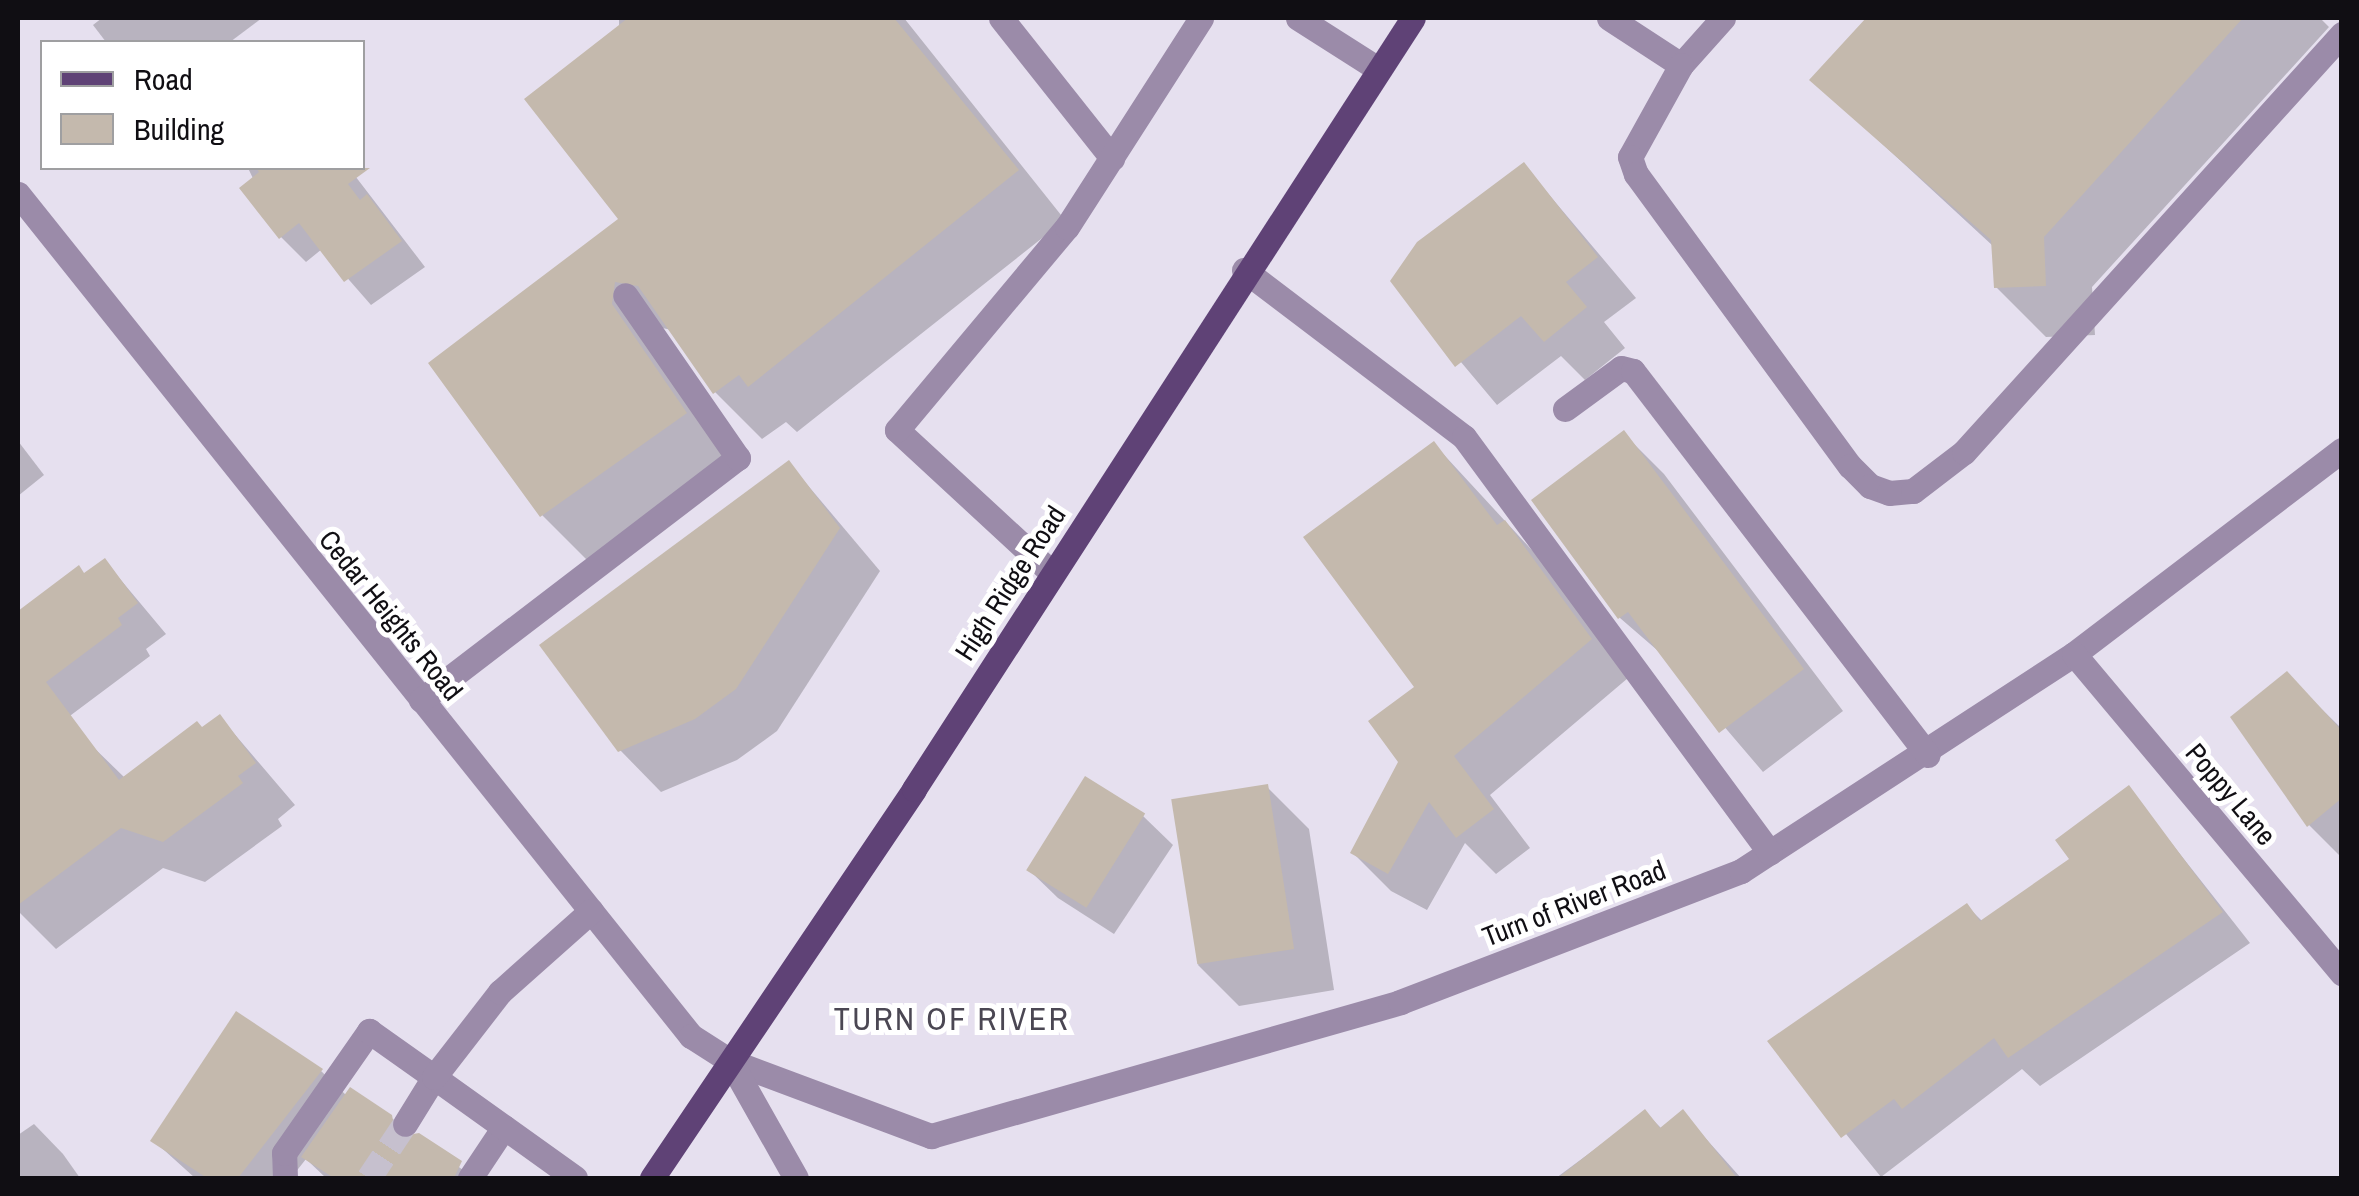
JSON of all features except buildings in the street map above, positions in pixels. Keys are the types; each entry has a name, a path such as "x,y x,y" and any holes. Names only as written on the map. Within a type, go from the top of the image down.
{"main road":[{"name":"High Ridge Road","path":"652,1178 1052,573 1244,270 1413,18"}],"street":[{"path":"1002,18 1112,158"},
{"path":"1052,573 898,430 1067,227 1201,18"},
{"path":"1298,18 1378,69"},
{"path":"1609,18 1681,64"},
{"path":"1724,18 1681,64 1630,156 1636,174 1850,466 1870,486 1913,492 1964,452 2342,34"},
{"name":"Cedar Heights Road","path":"18,194 691,1036 730,1061"},
{"path":"1244,270 1464,437 1770,852"},
{"path":"421,700 738,458 625,295"},
{"path":"1565,409 1621,368 1633,371 1928,755"},
{"name":"Turn of River Road","path":"730,1061 931,1136 1400,1002 1741,871 1928,755 2074,654 2342,450"},
{"name":"Poppy Lane","path":"2074,654 2342,973"},
{"path":"405,1124 434,1077 500,992 591,911"},
{"path":"284,1178 284,1154 369,1031 574,1178"},
{"path":"730,1061 796,1178"},
{"path":"470,1178 504,1127"}],"tunnel":[{"path":"369,1178 405,1124"}],"district":[{"name":"TURN OF RIVER","path":"952,1019"}]}
